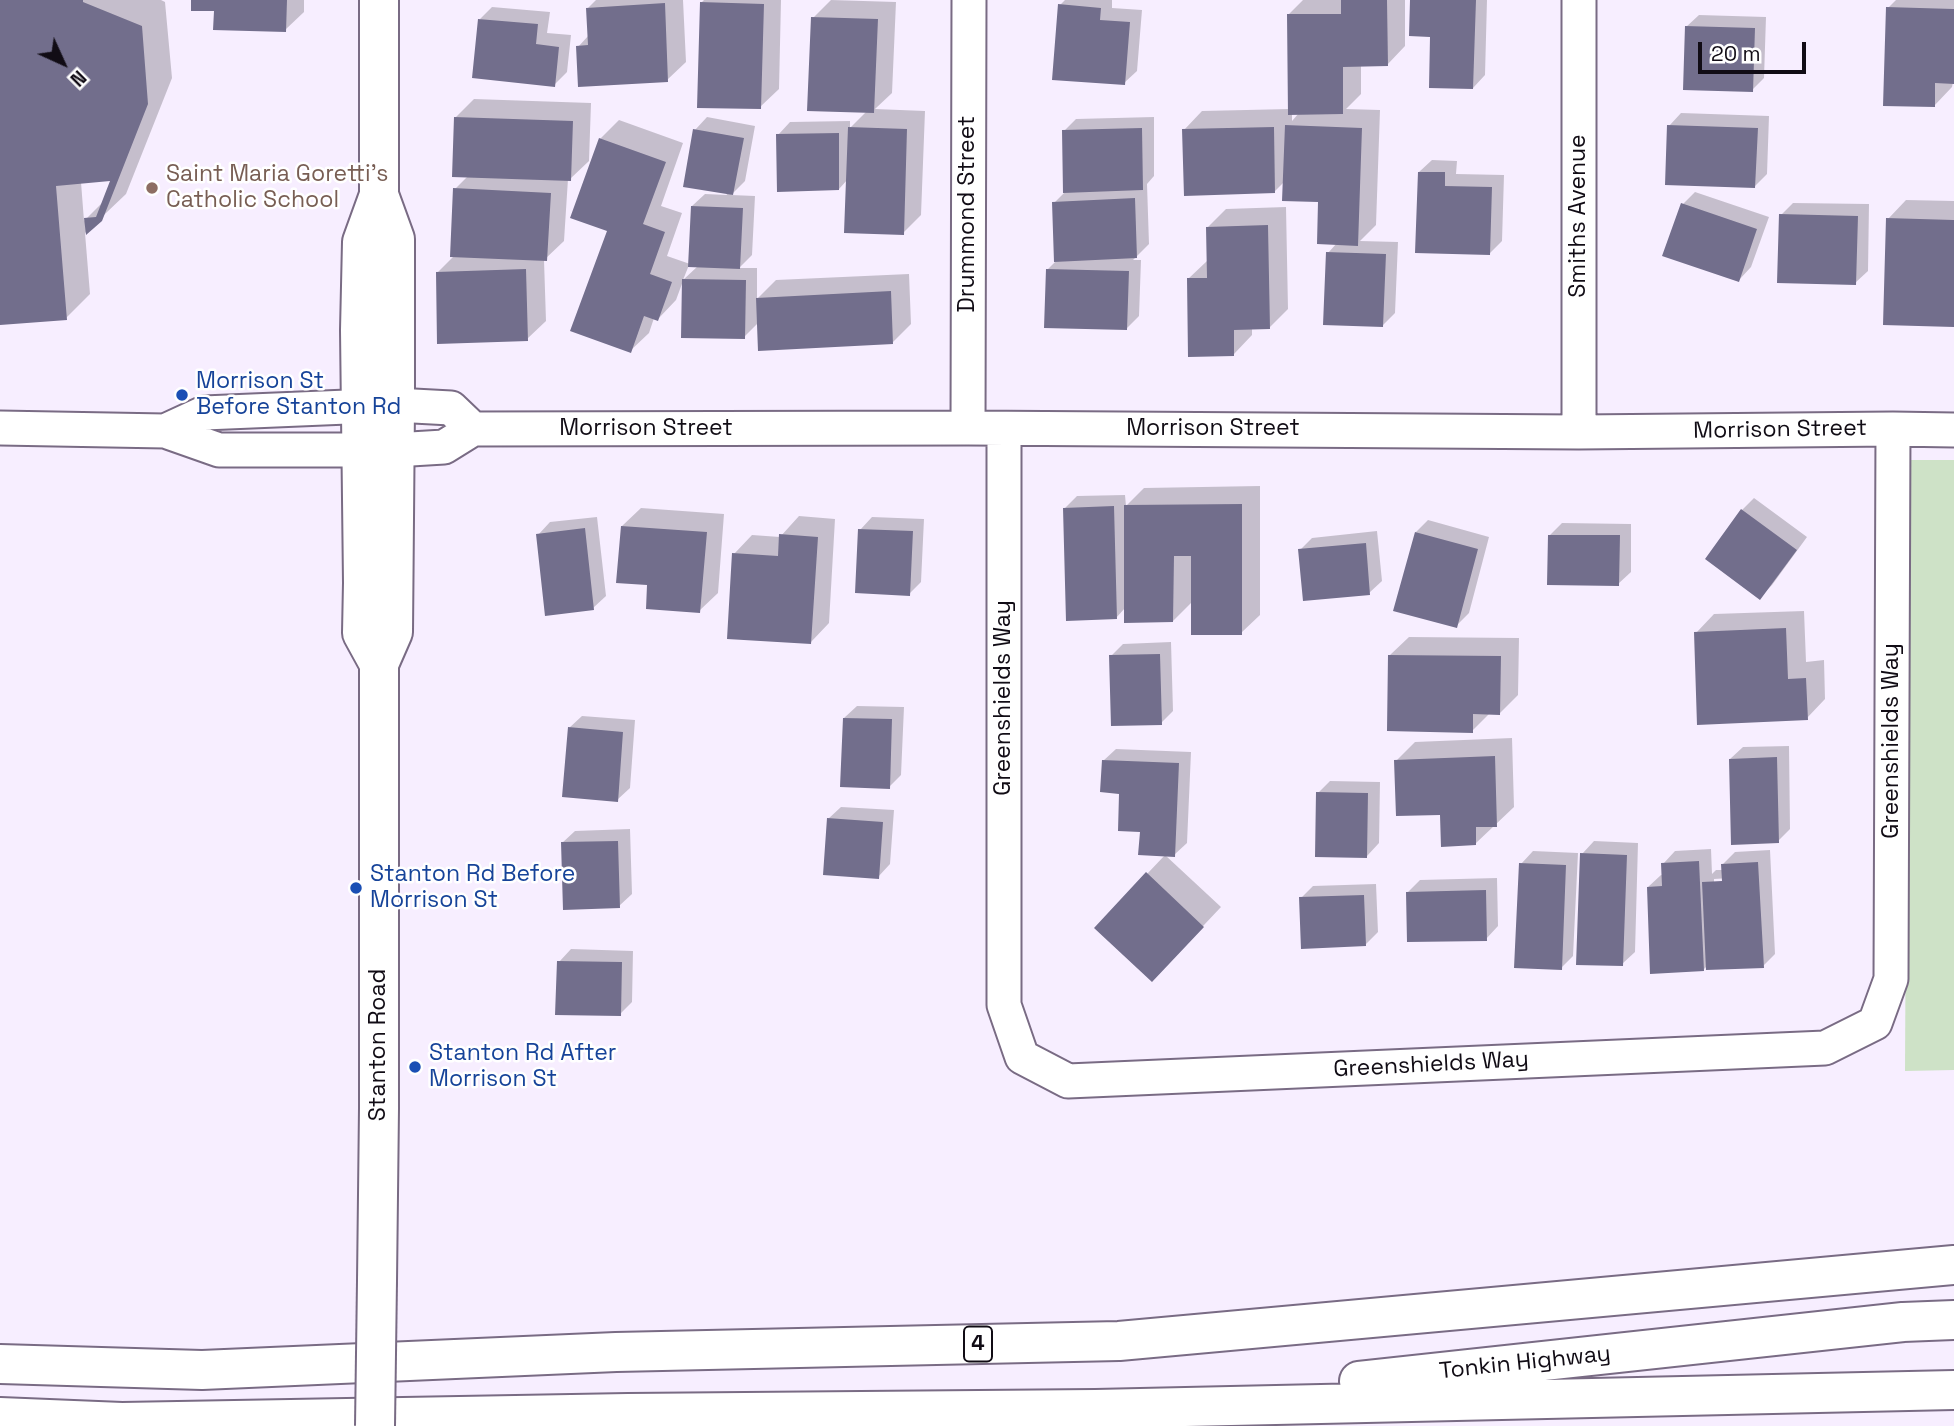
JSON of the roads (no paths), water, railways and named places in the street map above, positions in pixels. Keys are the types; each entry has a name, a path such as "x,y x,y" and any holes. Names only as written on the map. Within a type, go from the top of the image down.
{"main road":[{"name":"Stanton Road","path":"374,1426 379,1108 379,664 393,632 378,449 379,405 360,330 362,242 379,195 379,0"},
{"name":"4","path":"0,1364 202,1370 616,1352 1119,1341 1954,1265"},
{"name":"Tonkin Highway","path":"1096,1409 1903,1322 1954,1320"},
{"name":"Tonkin Highway","path":"0,1417 122,1422 628,1413 1096,1409 1954,1390"}],"street":[{"name":"Drummond Street","path":"968,428 969,0"},
{"name":"Smiths Avenue","path":"1579,0 1579,432"},
{"path":"0,428 165,431 219,450 444,447 473,429 451,408 379,405 204,413 165,431"},
{"name":"Morrison Street","path":"473,429 968,428 1579,432 1954,430"},
{"name":"Greenshields Way","path":"1004,429 1004,1005 1023,1057 1068,1081 1825,1048 1875,1023 1891,979 1893,429"}],"place":[{"name":"Saint Maria Goretti’s Catholic School","path":"152,188"},
{"name":"Morrison St Before Stanton Rd","path":"182,395"},
{"name":"Stanton Rd Before Morrison St","path":"356,888"},
{"name":"Stanton Rd After Morrison St","path":"415,1067"}]}
